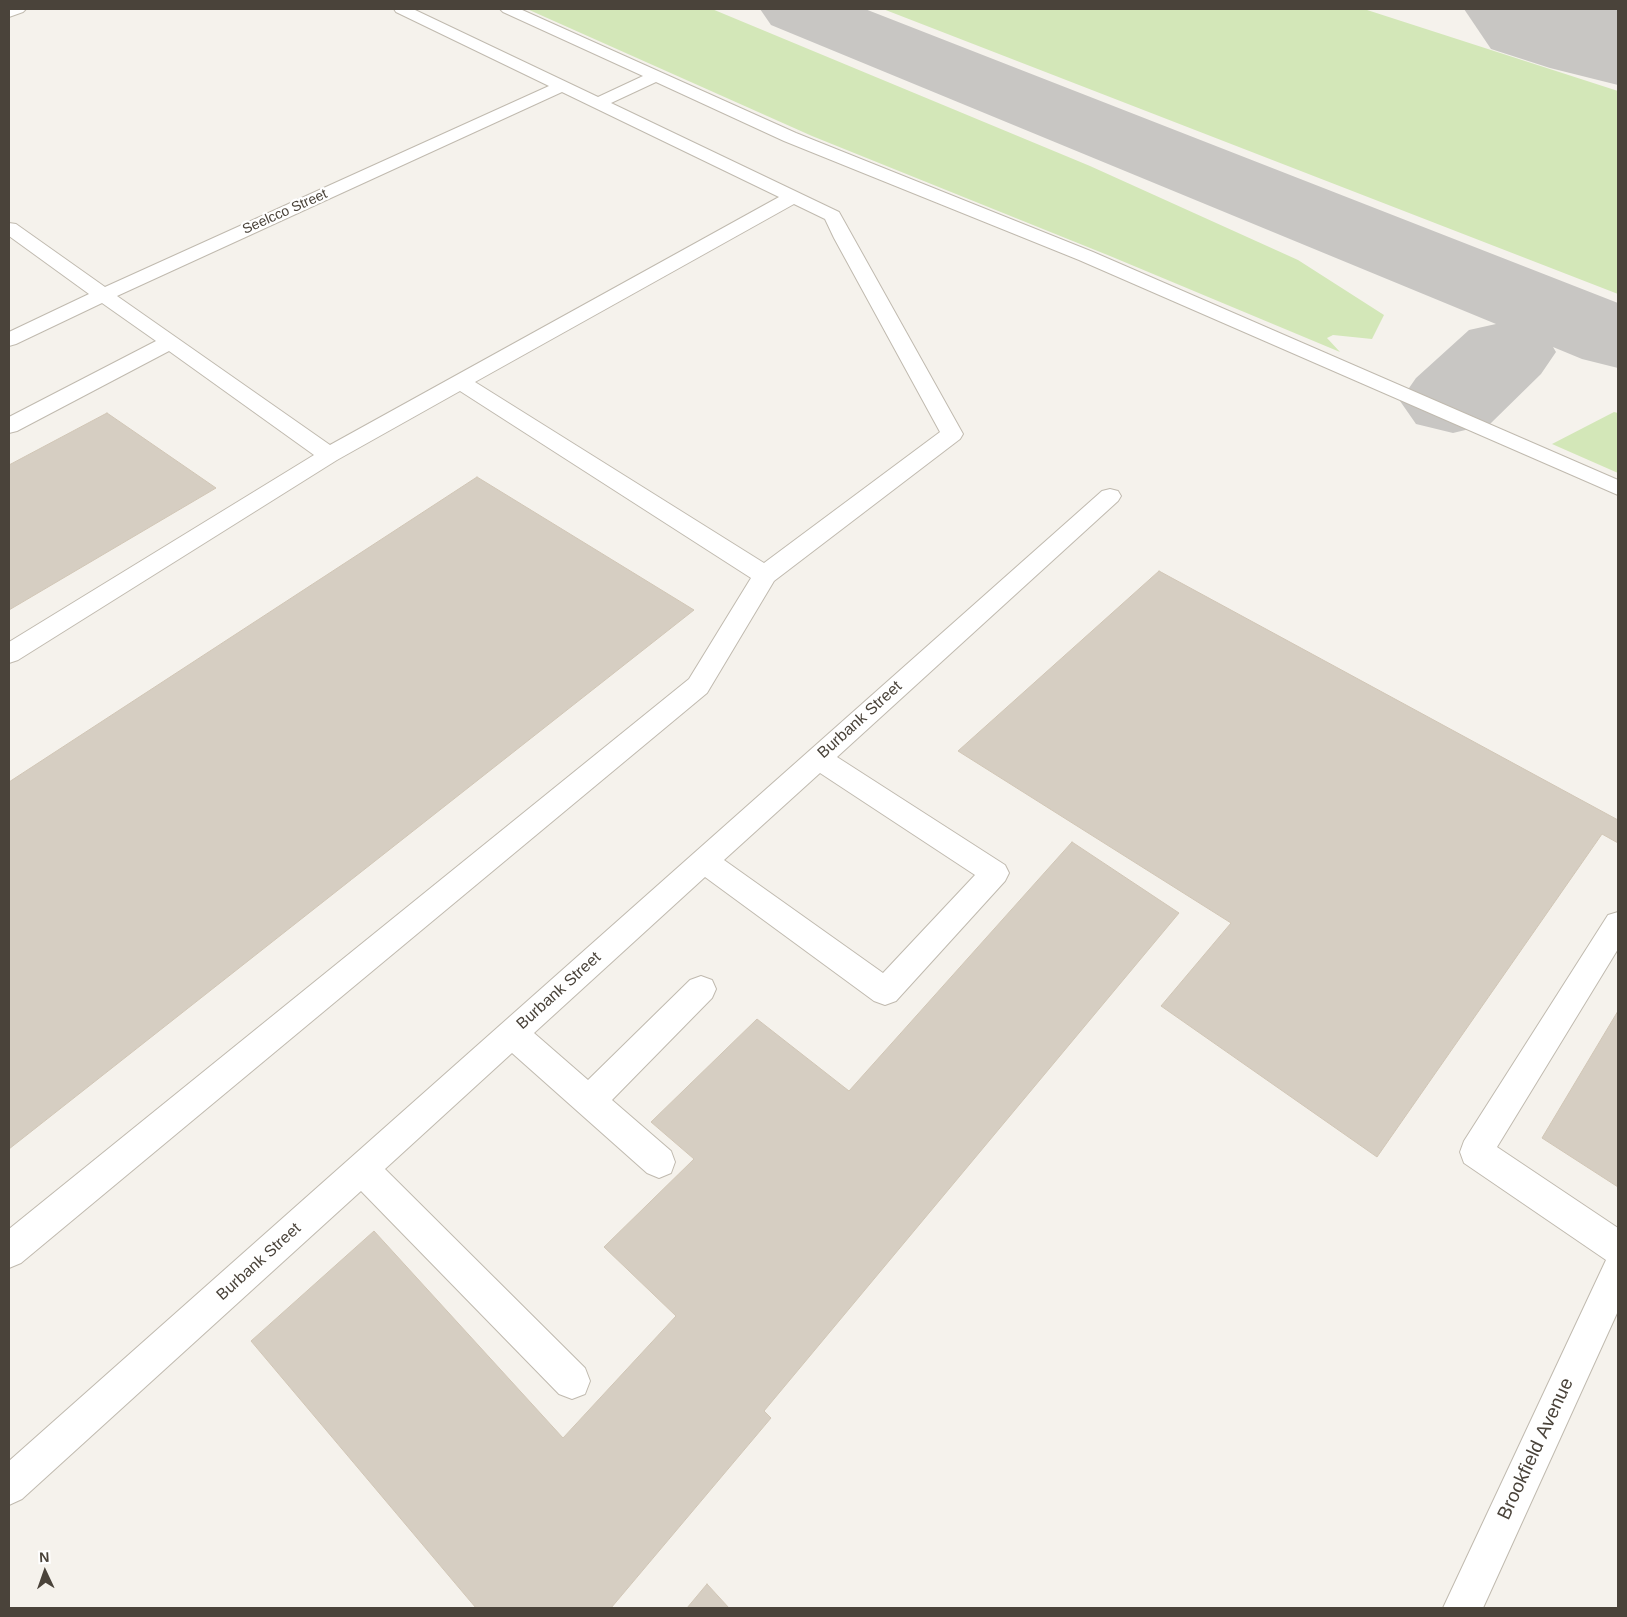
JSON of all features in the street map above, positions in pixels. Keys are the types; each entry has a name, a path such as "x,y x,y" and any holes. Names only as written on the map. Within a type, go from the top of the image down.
{"street":[{"path":"9,12 18,9"},
{"path":"9,1251 698,686 765,575 952,434 833,216 401,9"},
{"path":"508,9 790,138 1095,260 1618,488"},
{"path":"598,102 656,76"},
{"name":"Seelcco Street","path":"9,340 103,295 563,86"},
{"path":"9,654 329,455 793,196"},
{"path":"9,228 329,455"},
{"path":"9,426 170,342"},
{"path":"460,382 765,575"},
{"name":"Burbank Street","path":"9,1486 1110,496"},
{"path":"704,861 885,992 995,873 818,758"},
{"path":"1618,924 1476,1152 1618,1248"},
{"path":"589,1101 701,989"},
{"path":"512,1033 659,1162"},
{"path":"363,1169 572,1381"},
{"name":"Brookfield Avenue","path":"1463,1608 1614,1281"}],"green space":[{"path":"527,9 712,9 1090,166 1298,260 1384,315 1372,339 1333,335 1327,338 1340,352 1110,256 812,136"},
{"path":"883,9 1364,9 1618,91 1618,294"},
{"path":"1614,412 1618,413 1618,473 1552,444"}],"building":[{"path":"107,413 216,488 9,610 9,465"},
{"path":"477,477 694,610 9,1149 9,782"},
{"path":"1159,571 1618,820 1618,843 1602,834 1377,1157 1161,1006 1231,923 958,751"},
{"path":"1072,842 1179,913 764,1411 771,1418 611,1608 476,1608 251,1341 374,1231 563,1438 676,1316 604,1247 694,1159 651,1122 757,1019 849,1091"},
{"path":"1618,1011 1618,1187 1542,1138"},
{"path":"707,1584 729,1608 687,1608"}],"taxiway":[{"path":"798,9 1618,338"},
{"path":"1453,401 1505,352"}],"runway":[{"path":"1558,9 1618,27"}]}
